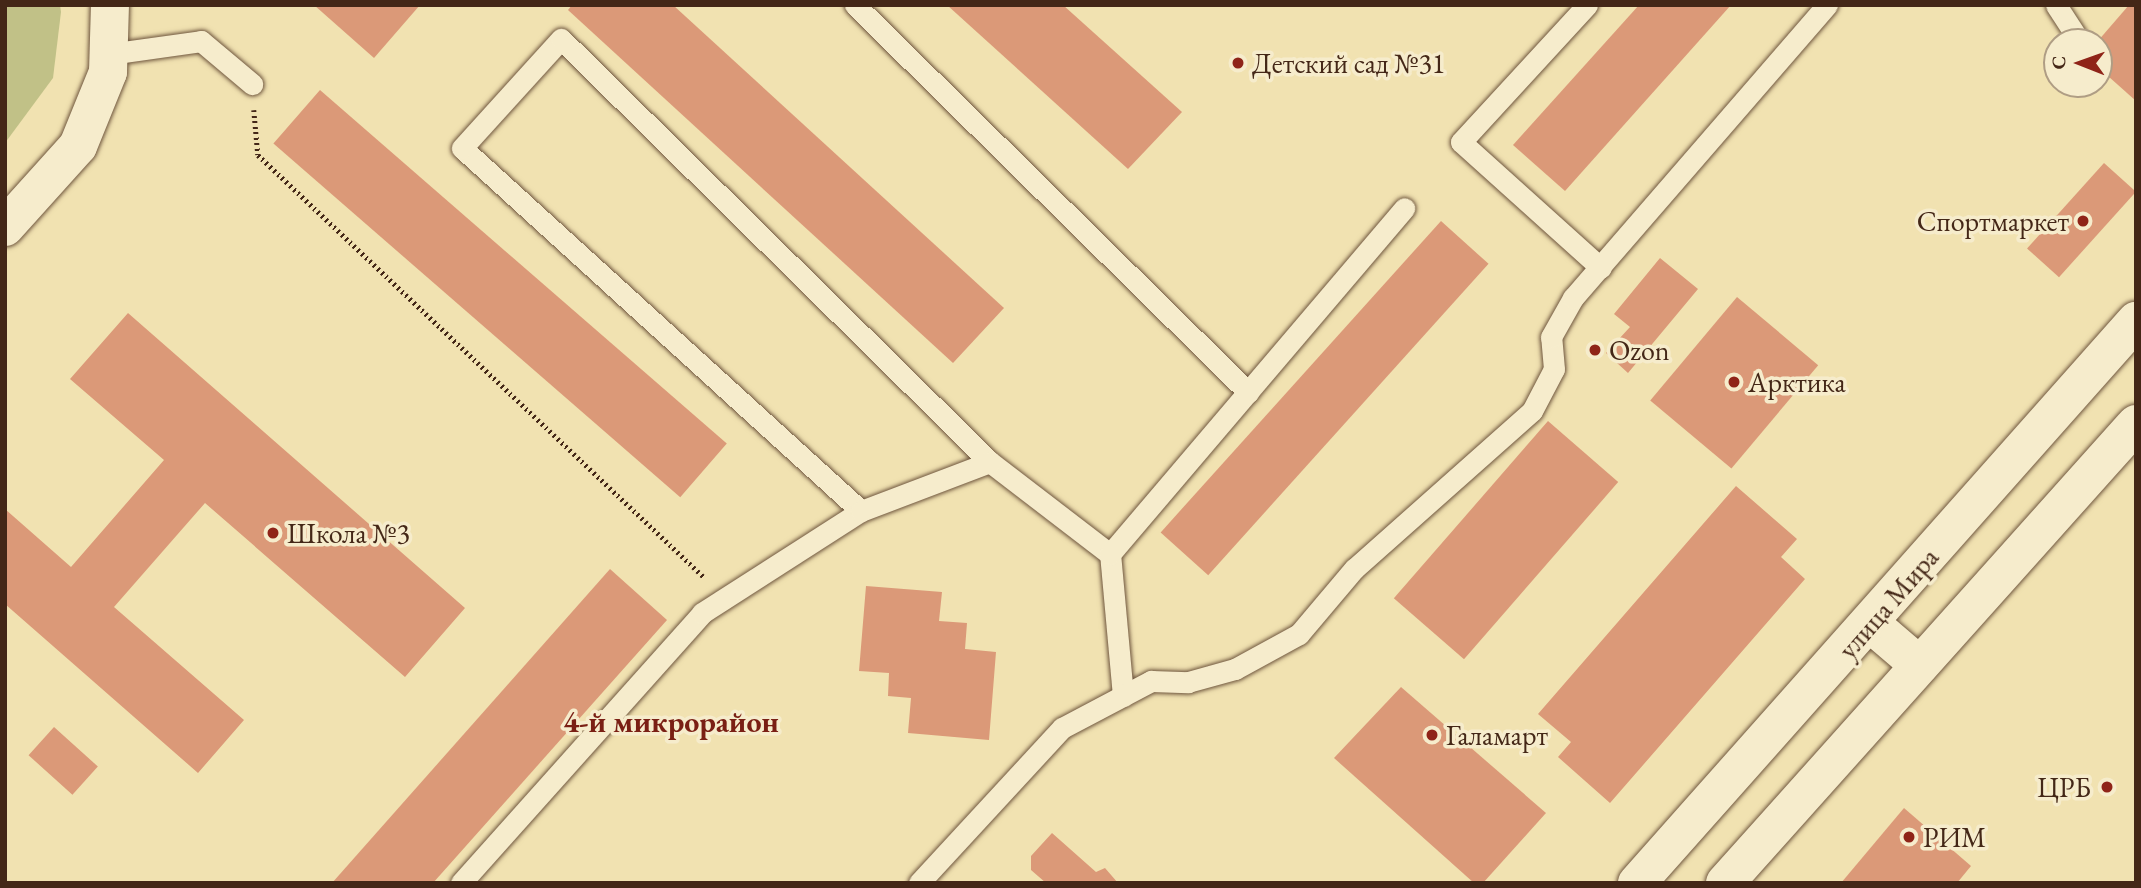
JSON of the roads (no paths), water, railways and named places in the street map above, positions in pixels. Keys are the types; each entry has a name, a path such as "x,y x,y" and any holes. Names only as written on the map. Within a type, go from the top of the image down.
{"street":[{"path":"5,227 78,146 108,72 110,5"},
{"name":"улица Мира","path":"1637,883 2136,321"},
{"path":"1729,881 2136,424"},
{"path":"1870,623 1919,665"}],"lane":[{"path":"855,5 1248,392"},
{"path":"1587,5 1461,142 1601,268"},
{"path":"919,883 1062,728 1151,681 1188,682 1235,668 1298,634 1354,569 1532,411 1555,369 1552,337 1573,298 1827,5"},
{"path":"2056,5 2071,28"},
{"path":"861,511 462,148 561,39 990,462 1110,554"},
{"path":"108,54 201,41 252,84"},
{"path":"1123,696 1110,554 1404,208"},
{"path":"461,883 702,612 861,511 990,462"}],"place":[{"name":"Детский сад №31","path":"1238,63"},
{"name":"Спортмаркет","path":"2083,221"},
{"name":"Ozon","path":"1595,350"},
{"name":"Арктика","path":"1734,382"},
{"name":"Школа №3","path":"273,533"},
{"name":"Галамарт","path":"1432,735"},
{"name":"ЦРБ","path":"2107,787"},
{"name":"РИМ","path":"1909,837"}],"district":[{"name":"4-й микрорайон","path":"671,722"}]}
